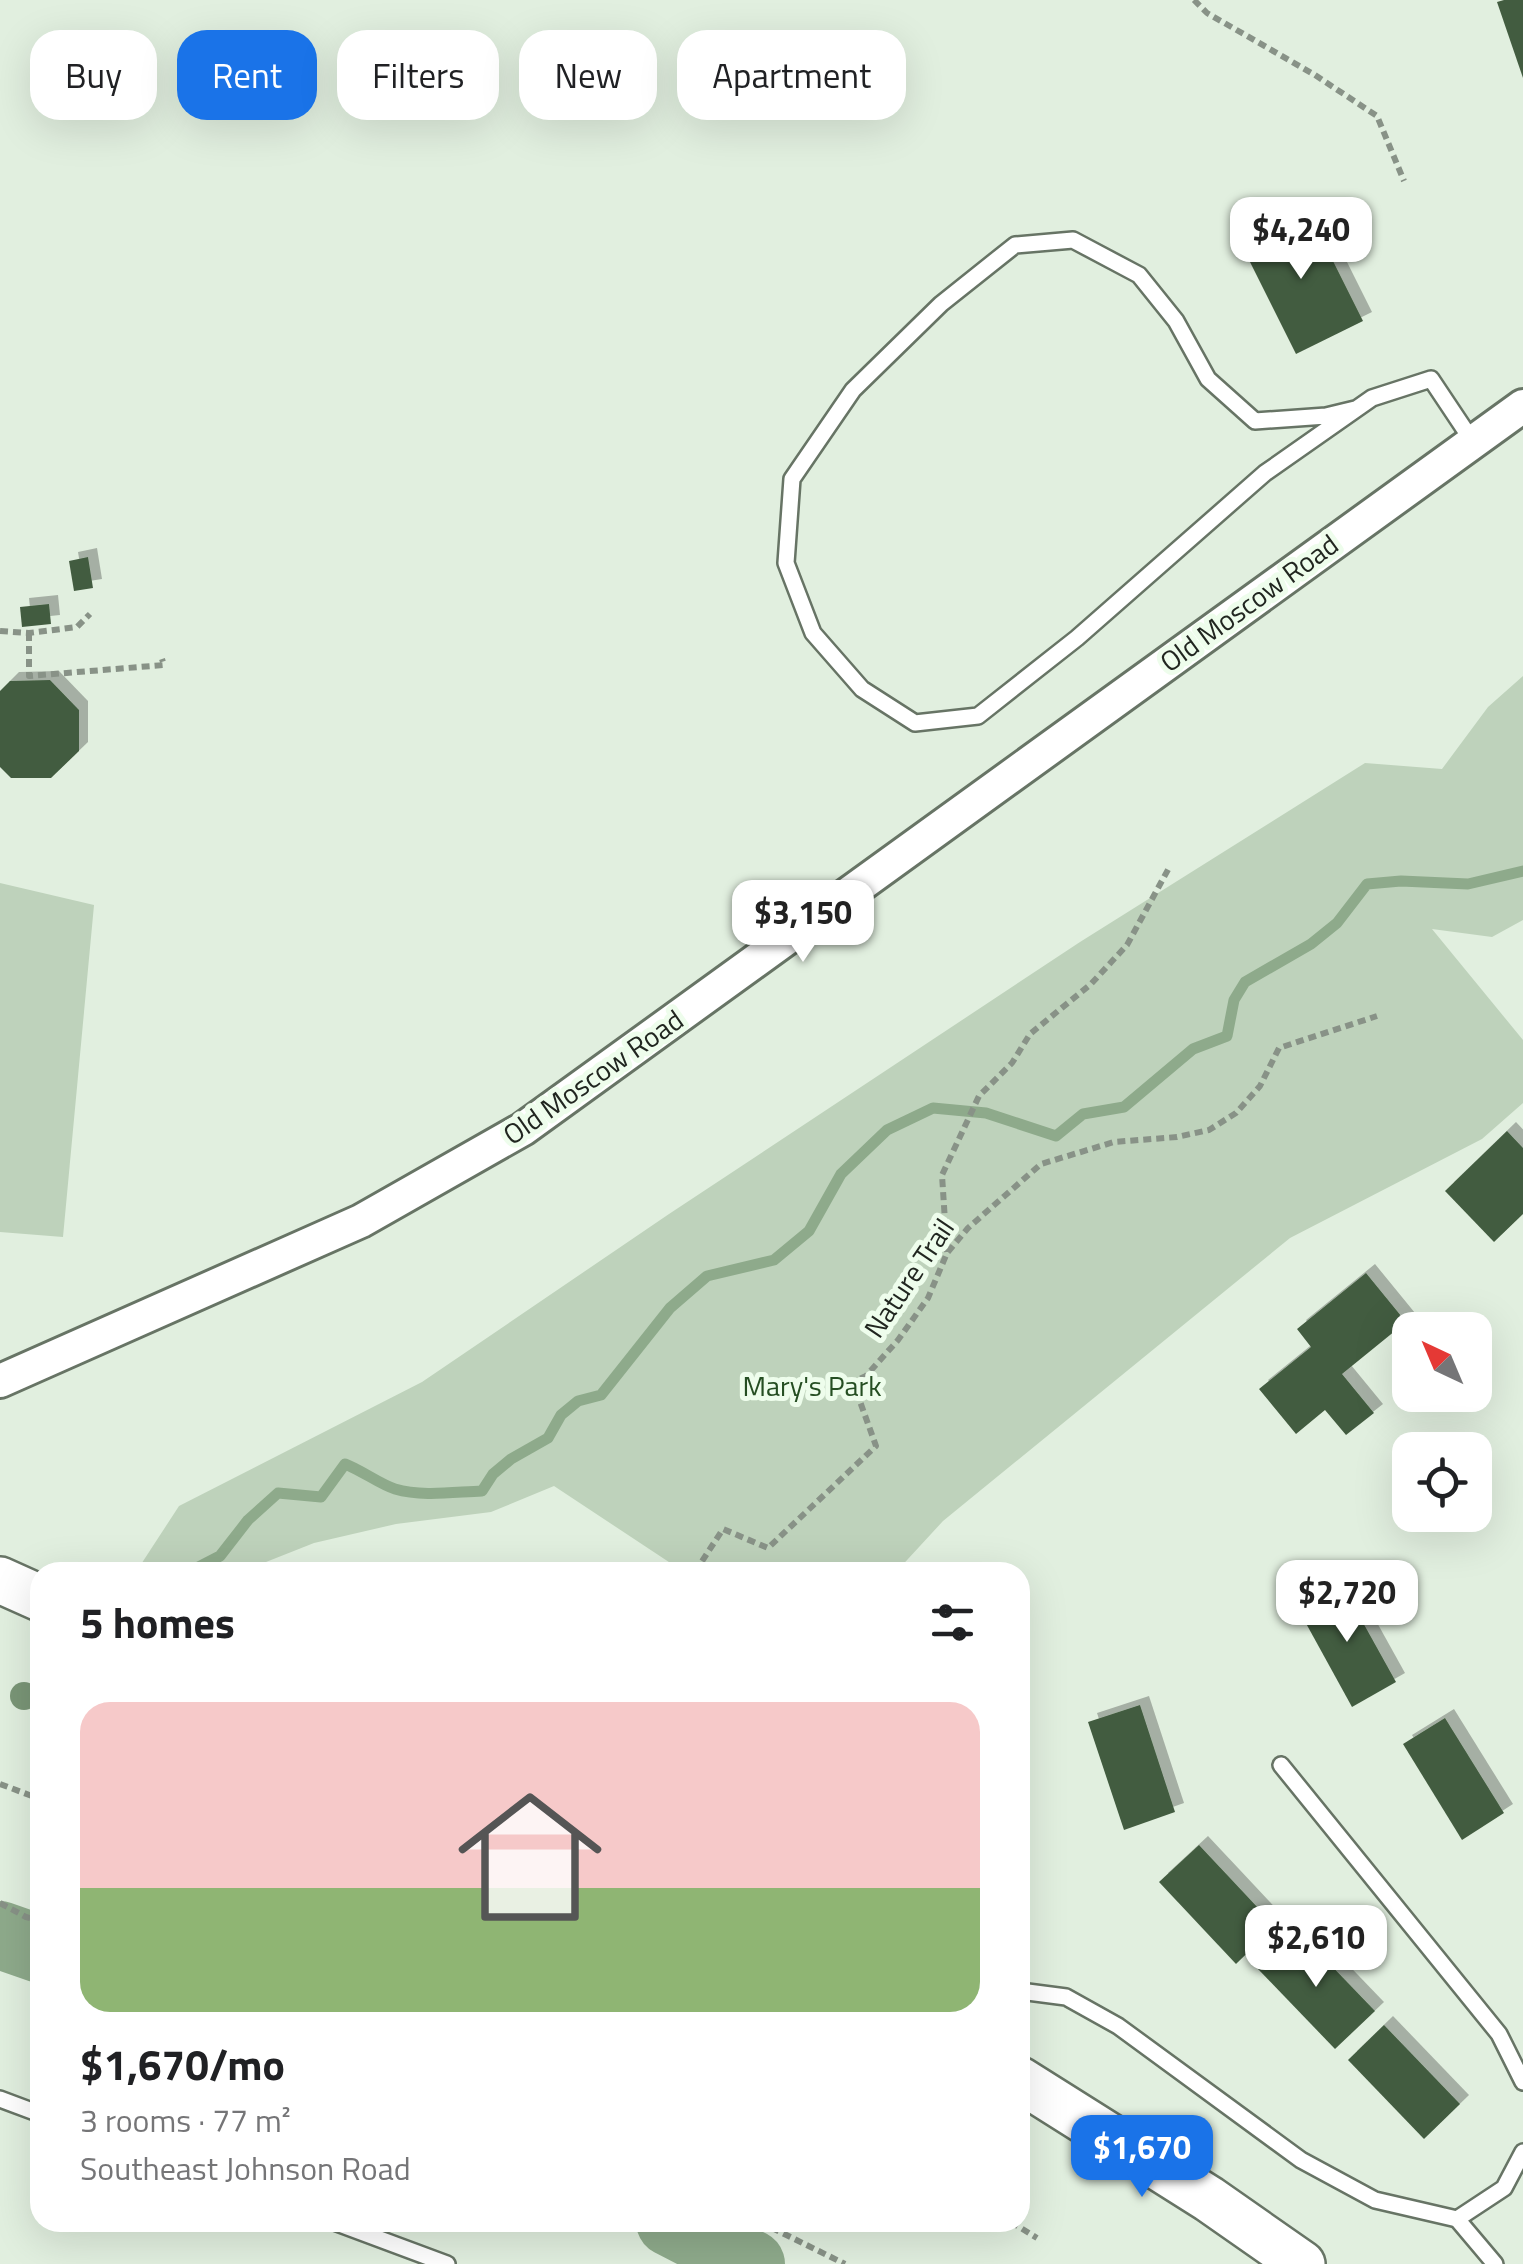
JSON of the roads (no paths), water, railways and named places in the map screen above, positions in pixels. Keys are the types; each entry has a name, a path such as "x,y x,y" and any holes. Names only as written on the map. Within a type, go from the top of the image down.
{"street":[{"name":"Old Moscow Road","path":"0,1380 361,1221 523,1129 1523,406"},
{"path":"0,1580 30,1594"},
{"path":"1030,2086 1194,2188 1302,2264"}],"lane":[{"path":"1356,410 1254,421 1208,379 1176,321 1139,275 1073,240 1015,245 941,304 853,390 792,479 786,564 812,632 862,689 915,723 978,716 1077,638 1265,474 1356,410 1372,398 1431,379 1473,442"},
{"path":"1281,1765 1499,2034 1523,2082"},
{"path":"1030,1992 1066,1997 1118,2026 1300,2160 1375,2200 1457,2219 1495,2264"},
{"path":"0,2099 30,2110"},
{"path":"1457,2219 1504,2188 1523,2152"},
{"path":"361,2232 448,2264"}],"waterway":[{"path":"208,1562 220,1556 248,1520 278,1493 321,1497 345,1464 405,1491 482,1491 493,1474 511,1459 548,1438 561,1415 578,1401 601,1395 670,1308 707,1276 774,1260 809,1231 841,1174 887,1130 933,1108 986,1113 1056,1136 1083,1114 1124,1107 1193,1049 1227,1036 1234,1000 1245,982 1311,944 1337,923 1367,884 1468,884 1523,871"},
{"path":"0,1935 30,1946"},
{"path":"689,2232 751,2264"}],"park label":[{"name":"Mary's Park","path":"812,1386"}]}
